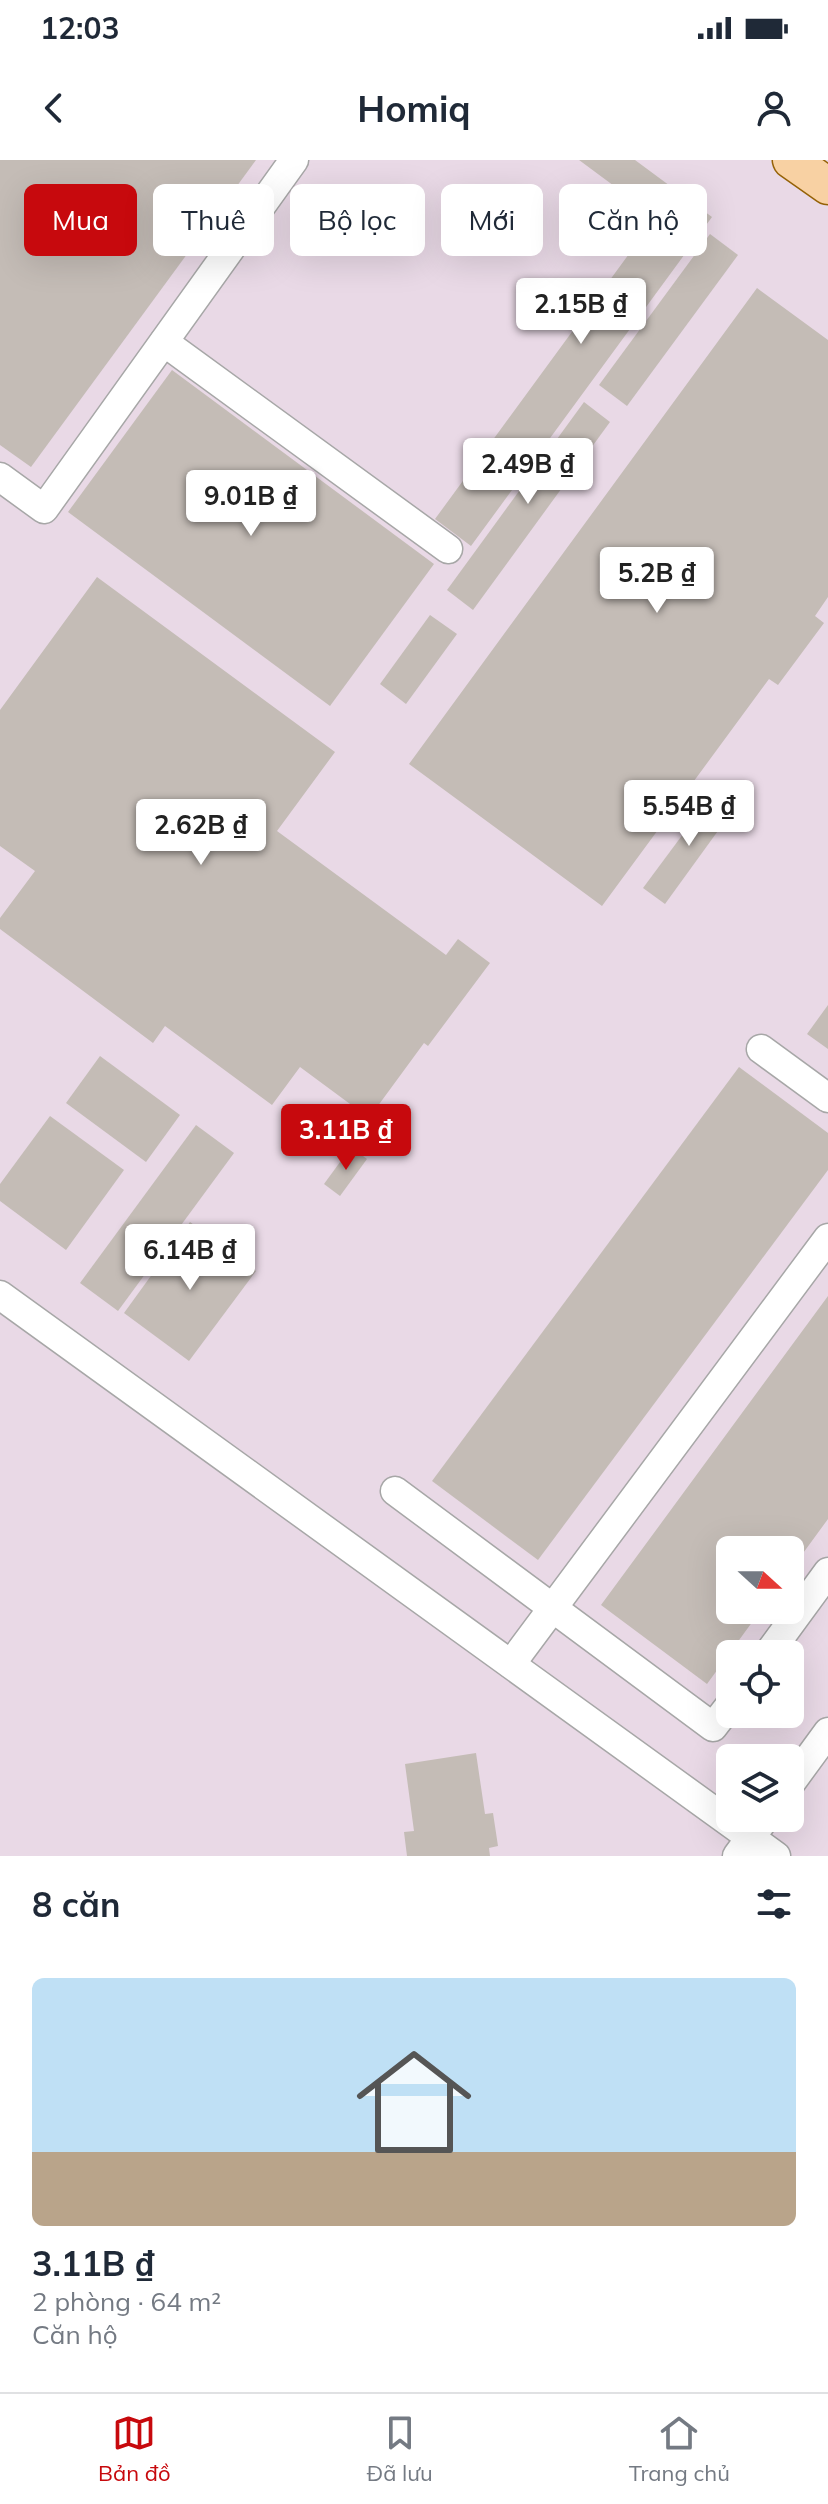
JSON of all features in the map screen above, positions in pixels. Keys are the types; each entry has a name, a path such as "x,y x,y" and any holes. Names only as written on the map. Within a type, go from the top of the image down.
{"main road":[{"path":"791,160 828,186"}],"street":[{"path":"0,477 44,509 294,160"},
{"path":"164,342 448,549"},
{"path":"761,1049 828,1098"},
{"path":"511,1664 828,1238"},
{"path":"0,1295 776,1856"},
{"path":"395,1491 713,1727 716,1723"},
{"path":"778,1640 828,1572"},
{"path":"804,1765 828,1732"}],"shaded area":[{"path":"0,160 828,160 828,1856 0,1856"}],"building":[{"path":"0,160 256,160 238,184 153,184 153,256 186,256 31,467 0,445"},
{"path":"579,160 635,160 667,184 611,184"},
{"path":"710,234 738,255 627,406 599,385 694,256 707,256 707,238"},
{"path":"627,256 683,256 471,546 435,519"},
{"path":"757,288 828,340 828,597 815,616 824,623 778,685 769,679 602,906 409,764"},
{"path":"172,370 434,564 330,706 68,512"},
{"path":"584,402 610,422 473,610 447,590"},
{"path":"97,577 335,752 277,831 446,955 458,939 490,963 428,1046 424,1043 369,1118 300,1067 272,1105 165,1026 153,1043 0,929 0,918 35,871 0,846 0,710"},
{"path":"430,615 457,634 406,704 380,684"},
{"path":"715,791 736,806 665,904 643,888"},
{"path":"828,1005 828,1049 807,1034"},
{"path":"100,1056 180,1115 146,1162 66,1103"},
{"path":"739,1067 828,1133 828,1170 538,1560 432,1481"},
{"path":"50,1116 124,1170 66,1250 0,1201 0,1184"},
{"path":"196,1125 234,1153 118,1311 80,1283"},
{"path":"351,1147 367,1159 340,1196 324,1184"},
{"path":"190,1222 256,1271 189,1361 124,1313"},
{"path":"828,1296 828,1519 804,1552 804,1536 716,1536 716,1624 751,1624 739,1640 716,1640 716,1672 707,1684 601,1605"},
{"path":"476,1753 485,1814 493,1813 498,1846 489,1848 490,1856 407,1856 404,1832 414,1831 405,1764"}]}
